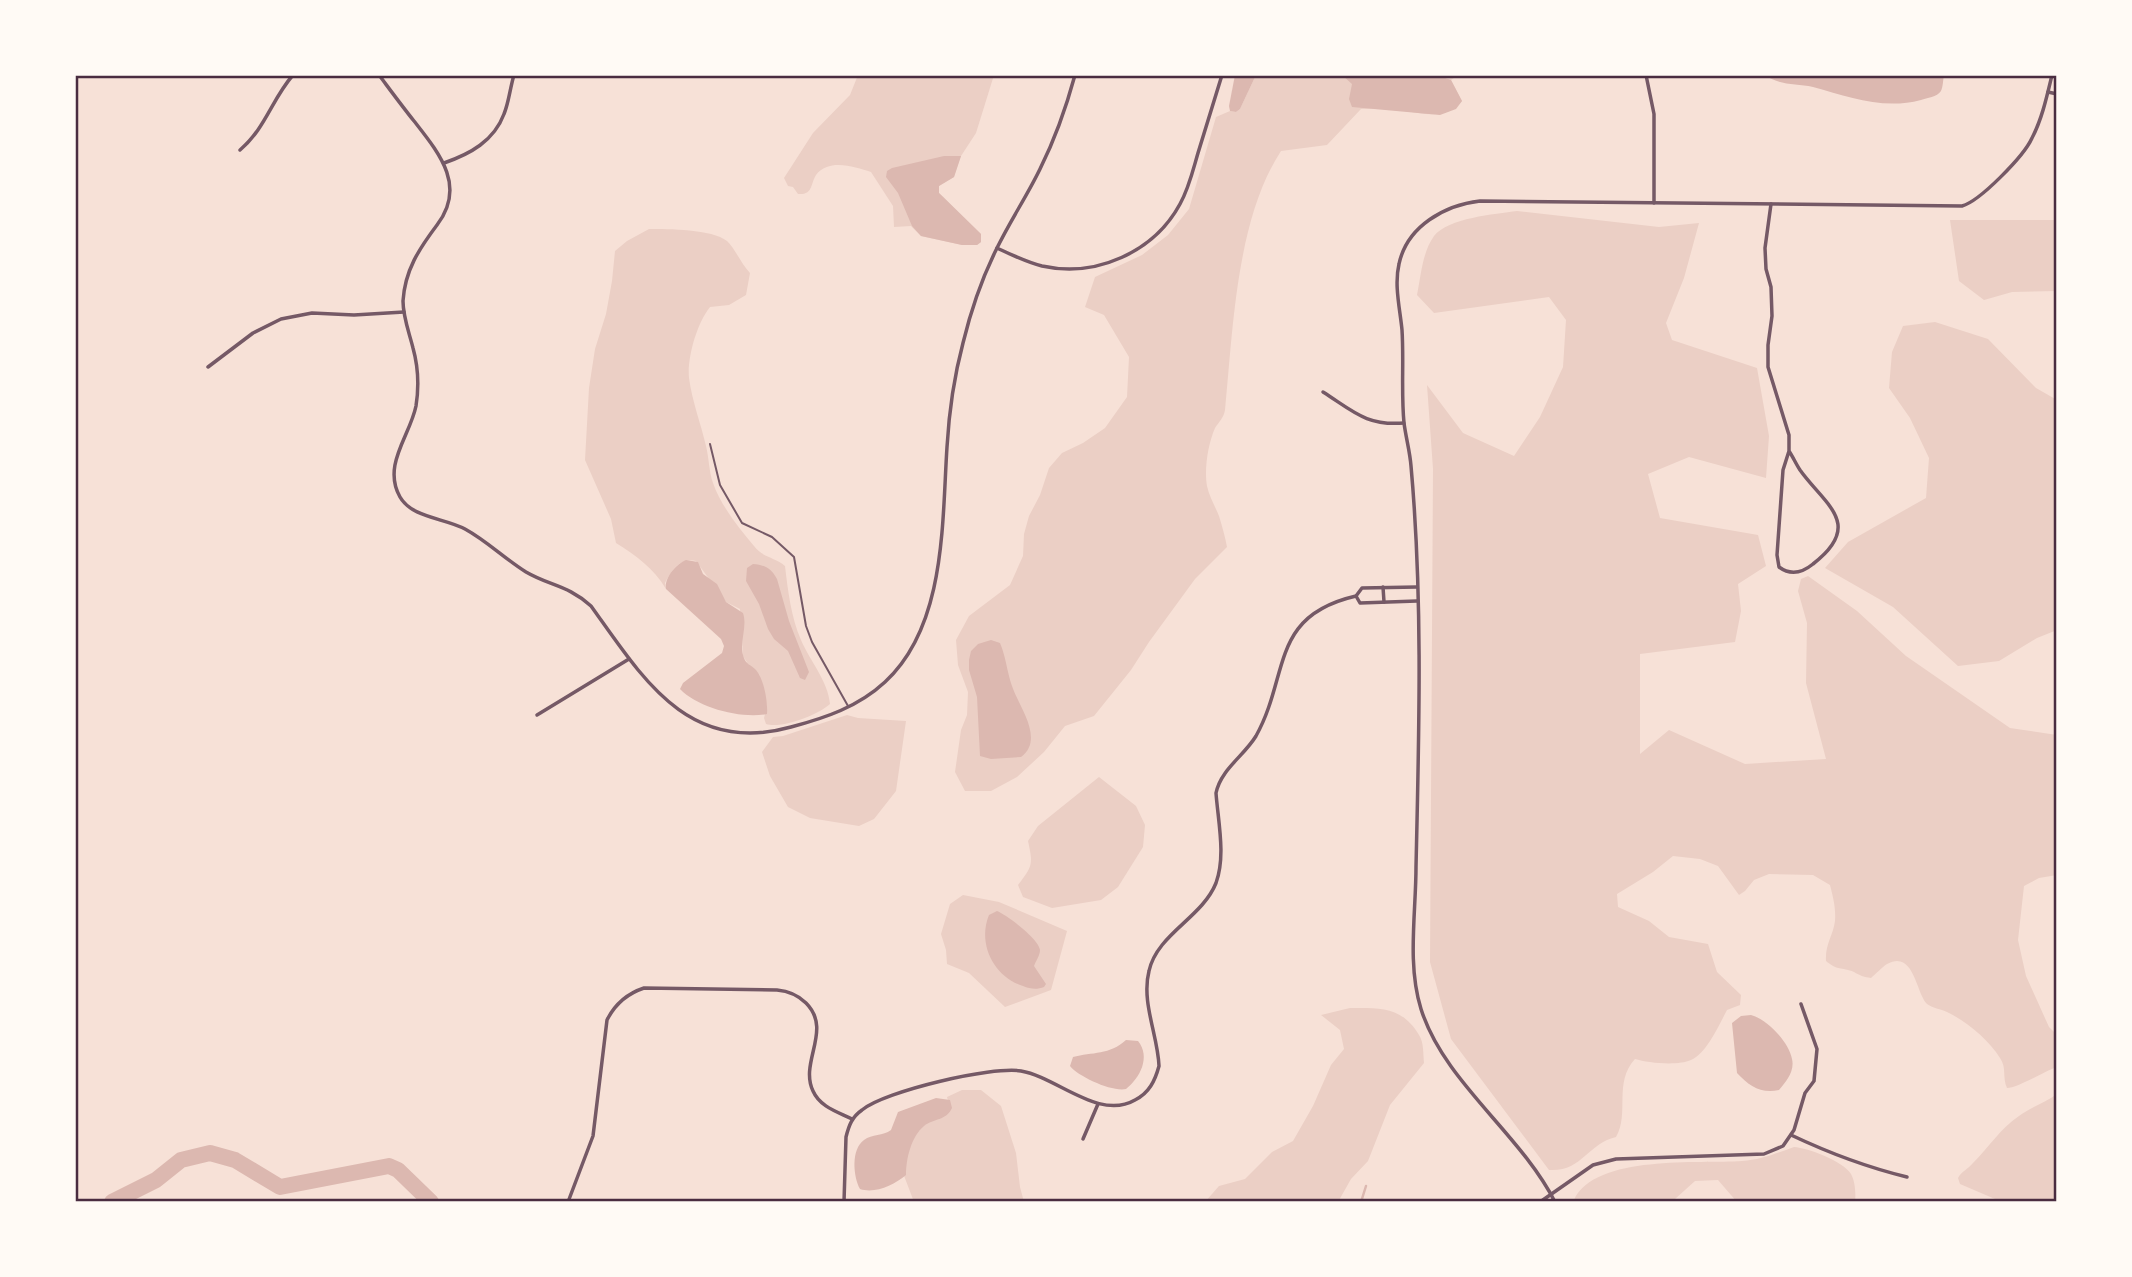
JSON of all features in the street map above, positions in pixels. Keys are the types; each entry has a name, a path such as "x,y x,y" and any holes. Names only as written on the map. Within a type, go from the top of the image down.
{"street":[{"path":"240,150 259,132 293,75"},
{"path":"379,75 444,163 449,180 447,207 439,223 421,245 410,268 403,300 414,351 418,389 412,420 399,449 394,469 400,497 417,511 467,530 526,572 569,589 581,597 591,606 643,678 668,703 700,722 729,731 760,733 780,731 820,719 867,696 895,673 923,623 935,576 942,532 955,380 973,308 997,248 1040,169 1064,112 1075,75"},
{"path":"444,163 472,151 489,138 505,112 514,75"},
{"path":"997,248 1044,266 1080,268 1113,261 1152,240 1174,214 1187,189 1222,75"},
{"path":"1646,75 1654,114 1654,203"},
{"path":"1555,1202 1525,1154 1439,1048 1421,1008 1416,987 1414,966 1419,741 1418,601 1411,464 1404,424 1404,360 1397,277 1399,264 1410,242 1428,221 1450,207 1480,201 1950,208 1971,204 2032,140 2052,75"},
{"path":"2048,92 2057,94"},
{"path":"1771,204 1765,248 1766,269 1772,287 1768,367 1789,435 1789,451 1783,470 1777,555 1779,566 1787,572 1799,573 1827,551 1837,534 1837,517 1828,500 1800,470 1789,451"},
{"path":"208,367 254,333 281,319 312,313 355,315 404,312"},
{"path":"1323,392 1370,421 1386,425 1404,424"},
{"path":"1383,587 1384,602"},
{"path":"844,1202 846,1136 852,1119 871,1103 909,1090 971,1075 1006,1070 1035,1074 1098,1104 1112,1107 1131,1103 1146,1092 1156,1077 1158,1056 1148,994 1148,974 1161,948 1199,909 1216,884 1221,858 1216,793 1219,783 1254,739 1262,724 1283,656 1295,632 1314,613 1325,606 1356,596 1362,588 1417,587"},
{"path":"1356,596 1360,603 1418,601"},
{"path":"537,715 629,659"},
{"path":"568,1202 593,1136 607,1020 616,1005 625,997 644,988 777,990 802,999 815,1015 817,1024 816,1047 810,1069 812,1089 820,1102 852,1119"},
{"path":"1540,1202 1593,1165 1616,1159 1764,1154 1783,1146 1791,1135 1805,1093 1814,1081 1817,1065 1817,1049 1801,1004"},
{"path":"1083,1139 1098,1104"},
{"path":"1791,1135 1826,1152 1907,1177"}],"lane":[{"path":"710,444 720,485 742,523 772,537 794,557 811,642 849,707"}],"shaded area":[{"path":"858,75 994,75 976,133 961,156 954,177 939,186 939,193 981,234 981,242 977,245 962,245 921,236 911,226 894,227 893,206 871,172 835,165 821,170 806,193 798,194 793,187 788,186 784,178 813,133 850,95"},
{"path":"1235,75 1256,75 1236,112 1230,111 1229,106"},
{"path":"1256,75 1458,75 1451,80 1462,101 1454,108 1436,114 1383,108 1361,109 1327,145 1281,151 1254,209 1246,242 1234,311 1225,410 1215,428 1207,457 1207,486 1227,547 1195,579 1131,670 1094,716 1065,726 1044,752 1017,777 991,791 965,791 955,772 961,730 967,715 968,692 958,665 956,640 969,616 1010,585 1023,556 1024,534 1029,516 1049,468 1062,453 1105,428 1127,397 1129,357 1104,315 1085,307 1095,277 1142,255 1168,235 1189,209 1216,117 1240,109"},
{"path":"1342,75 1436,75 1451,80 1462,101 1456,109 1440,115 1352,107 1349,99 1352,84"},
{"path":"1765,75 1944,75 1942,89 1937,95 1893,104 1782,83"},
{"path":"944,156 961,156 954,177 939,186 939,193 981,234 981,242 977,245 962,245 921,236 912,226 898,193 886,177 887,171 892,168"},
{"path":"1517,211 1659,227 1699,223 1684,278 1666,323 1672,340 1757,368 1769,436 1766,478 1689,457 1648,474 1660,518 1758,535 1766,566 1738,584 1741,611 1735,642 1640,654 1640,754 1669,730 1745,764 1826,759 1806,683 1807,623 1798,591 1801,579 1808,576 1857,611 1906,656 2010,728 2057,735 2057,875 2039,878 2024,886 2018,940 2026,976 2049,1027 2057,1035 2057,1067 2007,1088 2003,1065 1995,1051 1962,1020 1927,1004 1909,967 1903,962 1887,964 1871,978 1826,961 1835,921 1834,903 1830,885 1813,875 1769,874 1754,880 1739,895 1718,866 1700,859 1673,856 1617,894 1618,907 1649,921 1669,937 1708,944 1717,972 1741,995 1740,1005 1727,1010 1707,1045 1691,1060 1663,1063 1635,1059 1625,1078 1622,1118 1616,1137 1598,1145 1569,1167 1549,1170 1451,1039 1430,962 1433,469 1427,385 1463,433 1514,456 1540,417 1563,367 1566,320 1549,297 1434,313 1417,295 1427,250 1434,236 1441,230 1473,218"},
{"path":"1950,220 2057,220 2057,291 2012,292 1984,300 1959,281"},
{"path":"649,229 690,230 720,237 730,244 750,273 746,295 729,305 710,307 705,314 691,351 689,378 716,492 742,532 758,550 785,566 790,604 798,631 829,696 830,704 800,720 781,725 766,724 764,718 767,706 759,674 743,656 740,609 726,602 696,561 685,561 677,566 665,583 666,589 650,568 616,543 611,519 585,460 589,388 595,349 606,314 615,251"},
{"path":"1935,322 1988,339 2036,388 2057,400 2057,630 2037,638 1999,661 1958,666 1893,607 1825,568 1848,542 1926,498 1929,458 1910,418 1889,388 1892,352 1903,326"},
{"path":"686,560 698,562 703,574 717,584 726,602 743,613 742,652 746,662 756,670 761,679 767,714 745,715 709,707 680,689 683,683 722,653 724,646 721,639 666,589 671,572"},
{"path":"753,564 767,568 777,579 789,621 809,672 805,680 800,678 788,651 774,639 768,629 759,604 746,581 747,568"},
{"path":"991,640 1000,643 1012,686 1031,732 1028,750 1021,757 991,759 980,756 977,697 969,670 969,660 971,651 978,644"},
{"path":"847,715 906,721 896,791 874,819 859,826 810,818 788,807 770,776 762,752 773,737"},
{"path":"1099,777 1136,806 1145,825 1143,847 1118,887 1101,900 1052,908 1023,897 1018,885 1031,864 1028,841 1038,826"},
{"path":"963,895 999,902 1067,931 1051,990 1005,1007 969,973 947,964 941,934 950,904"},
{"path":"997,911 1022,928 1038,945 1040,952 1034,966 1046,984 1044,987 1031,988 1013,982 996,967 985,937 989,915"},
{"path":"1350,1008 1380,1009 1405,1019 1421,1038 1424,1063 1390,1105 1368,1161 1351,1179 1338,1202 1205,1202 1219,1186 1245,1179 1272,1152 1293,1141 1313,1106 1331,1065 1344,1049 1340,1030 1321,1015"},
{"path":"1751,1015 1770,1026 1790,1052 1793,1063 1791,1072 1779,1090 1756,1088 1737,1073 1732,1023 1741,1016"},
{"path":"1126,1040 1138,1041 1144,1060 1136,1079 1126,1089 1096,1083 1070,1066 1073,1057 1107,1051"},
{"path":"962,1090 981,1090 1001,1106 1016,1153 1024,1202 914,1202 903,1173 904,1156 922,1124 950,1108 947,1097"},
{"path":"2057,1094 2057,1200 2002,1202 1960,1184 1958,1178 2006,1127"},
{"path":"936,1098 950,1100 952,1108 946,1115 928,1123 919,1131 908,1155 906,1175 884,1188 860,1189 854,1163 860,1144 867,1138 891,1130 898,1112"},
{"path":"1794,1147 1825,1156 1847,1169 1853,1180 1855,1202 1737,1202 1718,1180 1695,1181 1675,1199 1640,1199 1629,1202 1574,1200 1586,1185 1603,1175 1625,1168 1650,1164 1749,1160"}],"waterway":[{"path":"112,1202 156,1180 181,1160 210,1153 235,1160 280,1187 389,1166 398,1170 431,1202"},
{"path":"1361,1202 1366,1186"}]}
